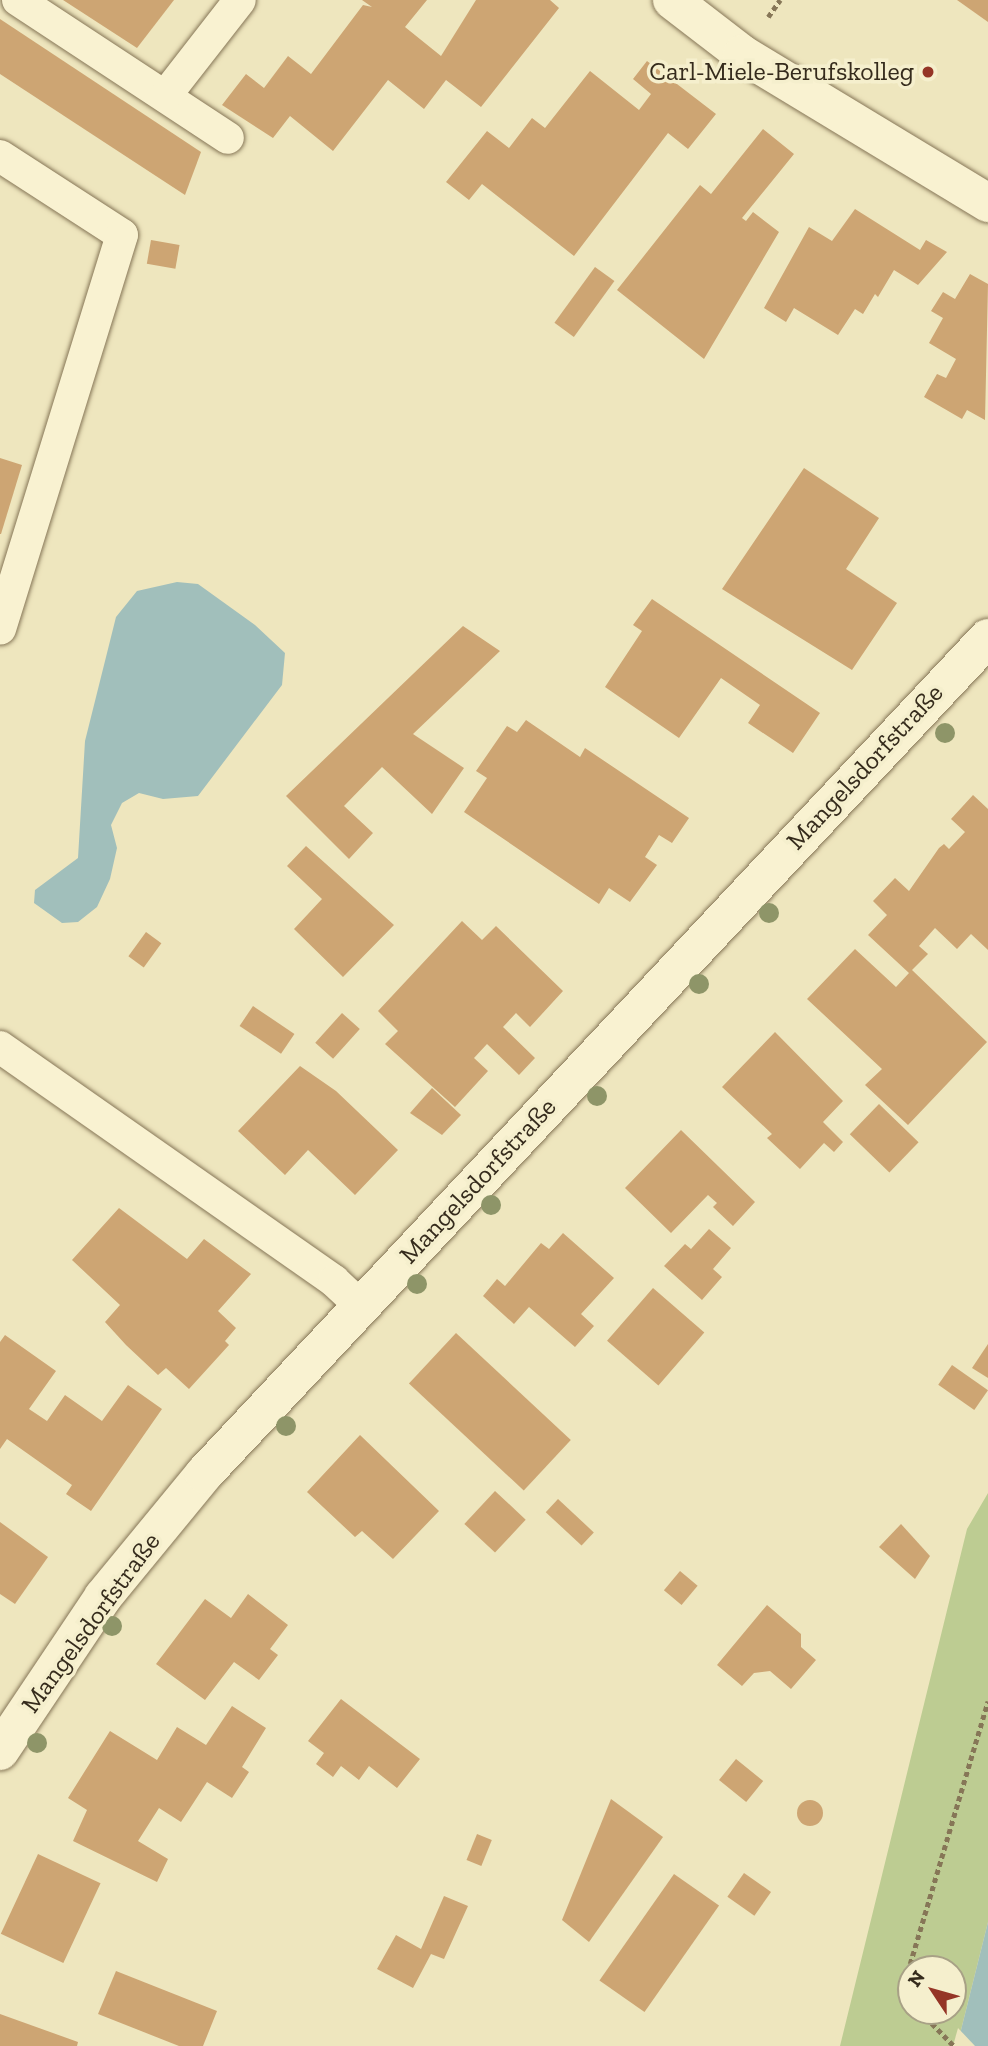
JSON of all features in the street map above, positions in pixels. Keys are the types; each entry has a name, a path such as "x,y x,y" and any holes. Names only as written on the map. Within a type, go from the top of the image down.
{"street":[{"path":"672,0 742,54 988,203"},
{"name":"Mangelsdorfstraße","path":"0,1751 103,1597 204,1474 988,638"}],"lane":[{"path":"18,0 228,138"},
{"path":"166,95 240,0"},
{"path":"0,156 122,235 0,628"},
{"path":"0,1047 334,1281 361,1306"}],"path":[{"path":"913,1955 988,1700"},
{"path":"932,2025 954,2046"}],"green space":[{"path":"988,1493 988,1922 967,2006 967,1955 897,1955 897,2025 962,2025 957,2046 840,2046 967,1529"}],"water":[{"path":"177,582 198,584 255,625 285,653 282,685 198,796 163,799 139,793 122,803 111,825 117,848 110,879 97,907 78,922 62,923 34,903 35,890 78,858 85,741 116,617 137,591"},
{"path":"988,1922 988,2046 957,2046 962,2025 967,2025 967,2006"}],"pier":[{"path":"958,2028 975,2046 953,2046"}],"building":[{"path":"63,0 174,0 137,48"},
{"path":"362,0 427,0 405,27 441,56 476,0 550,0 559,8 481,107 446,80 424,109 388,80 333,151 290,116 273,138 222,105 246,74 264,88 288,56 311,74 363,5 372,7"},
{"path":"957,0 988,0 988,22"},
{"path":"0,19 201,152 185,195 0,74"},
{"path":"647,61 716,114 688,149 668,133 574,256 482,184 469,200 446,182 487,131 509,148 532,118 545,128 590,71 639,110 651,94 633,79"},
{"path":"763,129 794,154 742,218 746,221 753,212 779,232 704,359 617,290 700,185 711,194"},
{"path":"855,209 920,250 926,240 947,252 918,285 894,270 878,297 875,294 863,314 855,309 838,335 794,308 786,322 764,308 809,227 832,241"},
{"path":"151,240 180,245 175,269 147,264"},
{"path":"595,267 614,281 574,337 554,323"},
{"path":"970,274 988,284 985,420 967,410 962,419 924,397 937,374 946,378 956,359 929,343 943,318 931,311 943,292 955,299"},
{"path":"0,458 22,465 1,534 0,534"},
{"path":"804,468 879,518 846,569 897,603 852,670 722,589"},
{"path":"652,599 820,713 793,753 748,723 760,705 721,678 679,738 605,687 642,631 633,625"},
{"path":"463,626 500,651 413,734 464,768 432,814 382,767 344,806 373,833 349,859 286,796"},
{"path":"526,720 580,757 585,748 689,818 672,843 659,835 645,857 657,865 630,902 609,888 599,904 464,812 487,778 476,771 507,726 517,732"},
{"path":"973,795 988,809 988,950 971,934 957,949 935,928 919,946 928,954 912,970 987,1042 908,1125 865,1085 882,1069 807,999 855,949 896,987 909,973 868,935 887,915 873,901 895,878 909,891 939,848 944,844 949,849 965,832 951,819"},
{"path":"306,846 394,925 343,977 294,929 322,899 287,866"},
{"path":"462,921 482,940 496,926 563,991 530,1027 516,1013 503,1027 535,1058 519,1075 487,1044 474,1058 488,1071 455,1107 385,1044 398,1031 378,1011"},
{"path":"146,932 161,943 144,967 128,956"},
{"path":"253,1006 294,1034 281,1054 240,1026"},
{"path":"342,1013 360,1029 333,1059 315,1043"},
{"path":"775,1032 843,1101 823,1122 843,1142 834,1152 824,1143 800,1169 767,1138 772,1134 722,1087"},
{"path":"300,1066 336,1091 398,1150 355,1195 308,1150 285,1175 238,1131"},
{"path":"432,1088 461,1115 442,1135 410,1113"},
{"path":"879,1104 919,1142 889,1172 850,1134"},
{"path":"681,1130 755,1202 733,1226 713,1207 717,1203 708,1195 671,1233 625,1188"},
{"path":"119,1208 187,1259 204,1239 251,1274 218,1311 236,1328 225,1341 229,1345 189,1389 166,1368 158,1375 105,1322 120,1305 72,1260"},
{"path":"709,1229 731,1248 713,1269 722,1277 702,1300 664,1266 685,1244 691,1249"},
{"path":"563,1233 614,1278 581,1314 594,1326 575,1347 529,1307 514,1324 483,1296 497,1279 505,1286 541,1243 549,1249"},
{"path":"653,1288 704,1333 658,1385 607,1341"},
{"path":"456,1333 571,1440 524,1491 409,1383"},
{"path":"5,1335 56,1371 29,1409 47,1421 65,1395 102,1421 128,1385 162,1409 91,1511 66,1494 72,1485 7,1439 0,1449 0,1342"},
{"path":"988,1344 988,1378 972,1368"},
{"path":"952,1365 988,1390 974,1410 938,1385"},
{"path":"360,1435 439,1511 393,1559 362,1531 355,1537 307,1492"},
{"path":"495,1491 526,1520 495,1553 464,1524"},
{"path":"558,1499 594,1532 582,1546 546,1512"},
{"path":"0,1522 48,1557 15,1604 0,1594"},
{"path":"901,1524 930,1556 915,1579 879,1547"},
{"path":"680,1571 698,1586 682,1605 664,1590"},
{"path":"248,1594 288,1625 270,1649 278,1655 259,1680 234,1662 205,1700 156,1664 205,1599 231,1618"},
{"path":"767,1605 801,1634 801,1647 816,1660 791,1689 770,1671 754,1673 742,1686 717,1665"},
{"path":"341,1699 420,1759 397,1788 369,1766 359,1780 341,1766 333,1777 316,1764 324,1753 308,1741"},
{"path":"232,1706 266,1728 242,1767 249,1772 232,1798 207,1782 181,1822 159,1808 138,1841 168,1859 157,1882 73,1841 87,1810 68,1798 110,1731 157,1760 177,1727 206,1745"},
{"path":"736,1759 763,1781 746,1802 719,1780"},
{"path":"611,1799 663,1837 589,1942 562,1920"},
{"path":"810,1800 819,1804 823,1813 819,1822 810,1826 801,1822 797,1813 801,1804"},
{"path":"477,1834 492,1840 481,1866 467,1860"},
{"path":"38,1854 101,1883 63,1963 1,1934"},
{"path":"744,1873 771,1892 754,1916 727,1897"},
{"path":"674,1874 719,1906 644,2012 599,1980"},
{"path":"444,1896 468,1906 444,1959 431,1954 413,1988 377,1969 396,1935 421,1949"},
{"path":"116,1971 217,2011 203,2046 179,2046 98,2014"},
{"path":"0,2014 78,2042 77,2046 0,2046"}],"place":[{"name":"Carl-Miele-Berufskolleg","path":"928,72"}]}
